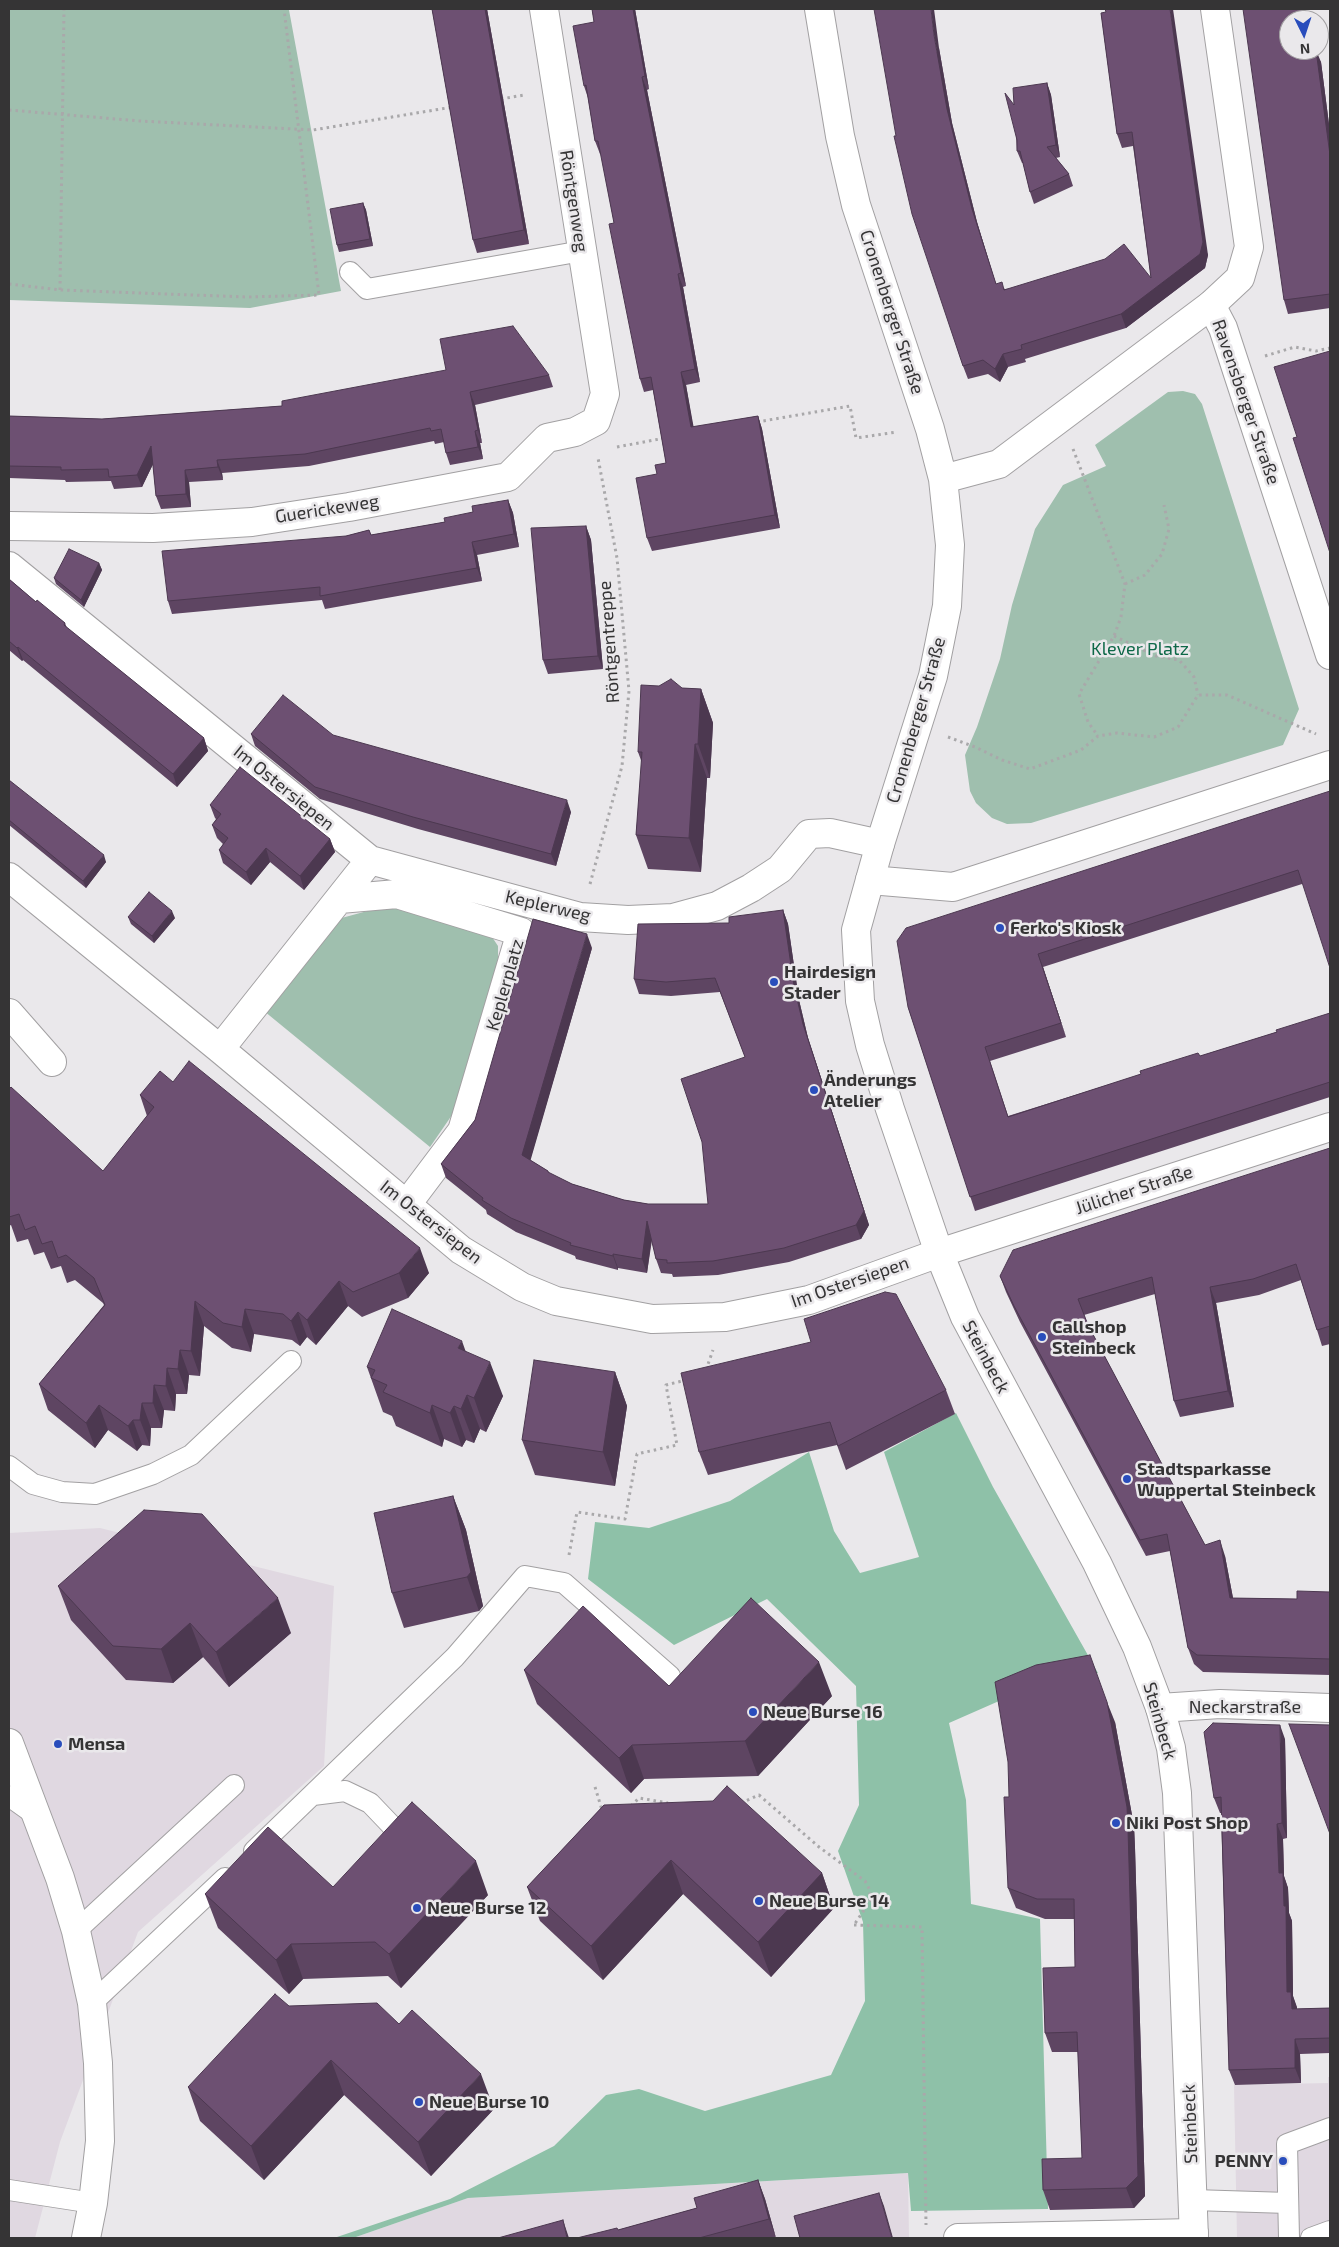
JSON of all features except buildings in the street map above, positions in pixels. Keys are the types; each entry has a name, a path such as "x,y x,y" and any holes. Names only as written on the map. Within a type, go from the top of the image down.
{"street":[{"name":"Röntgenweg","path":"544,9 553,55 556,89 605,394"},
{"name":"Cronenberger Straße","path":"819,9 840,136 856,205 930,429 944,479 950,545 947,606 933,676 880,844 856,930 860,1001 870,1045 938,1252"},
{"name":"Ravensberger Straße","path":"1215,9 1249,247 1240,278 1211,305 1223,328 1330,655"},
{"path":"944,479 999,464 1211,305"},
{"name":"Guerickeweg","path":"9,526 153,528 252,522 349,507 508,477 547,438 575,432 596,421 605,394"},
{"name":"Im Ostersiepen","path":"9,566 370,860"},
{"path":"870,880 953,887 1330,765"},
{"name":"Keplerweg","path":"370,860 580,917 628,920 673,918 717,906 751,888 780,868 809,834 830,833 880,844"},
{"path":"220,1049 370,860"},
{"name":"Im Ostersiepen","path":"9,877 220,1049 461,1250 522,1287 556,1301 652,1319 725,1317 809,1300 938,1252"},
{"name":"Keplerplatz","path":"340,899 397,894 521,932 462,1131 407,1204"},
{"path":"9,1013 52,1062"},
{"name":"Jülicher Straße","path":"938,1252 1330,1127"},
{"name":"Steinbeck","path":"938,1252 965,1317 1096,1563 1137,1647 1160,1708 1171,1748 1178,1793 1194,2236"},
{"name":"Neckarstraße","path":"1160,1708 1220,1704 1330,1708"},
{"path":"9,1743 39,1818 60,1878 76,1931 92,2003 98,2063 100,2141 93,2203 86,2238"},
{"path":"958,2238 1194,2236"}],"lane":[{"path":"350,272 367,289 582,250"},
{"path":"9,1466 33,1484 62,1492 95,1494 153,1474 191,1455 291,1360"},
{"path":"92,2003 313,1795 455,1657 525,1576 564,1583 670,1676"},
{"path":"76,1931 234,1785"},
{"path":"313,1795 345,1791 370,1803 392,1826 399,1844 385,1858"},
{"path":"9,1796 39,1818"},
{"path":"1289,2238 1287,2144 1330,2128"},
{"path":"9,2190 93,2203"},
{"path":"1193,2200 1288,2203"},
{"path":"1311,2238 1330,2231"}],"path":[{"path":"60,290 61,114 64,9"},
{"path":"9,284 60,290 247,297 319,295 284,9"},
{"path":"498,99 556,89"},
{"path":"9,110 140,121 313,130 459,106"},
{"path":"1295,347 1316,351 1330,348"},
{"path":"748,424 850,406 856,438 877,435"},
{"path":"614,447 672,437"},
{"path":"1083,476 1125,584 1121,617 1114,636 1079,694 1088,722 1098,736"},
{"name":"Röntgentreppe","path":"592,877 622,766 629,692 616,558 604,492"},
{"path":"1125,584 1144,575 1162,554 1170,529 1164,505"},
{"path":"975,747 1002,760 1030,769 1081,750 1098,736 1116,733 1154,737 1178,727 1198,695 1194,676 1179,660 1156,656 1114,636"},
{"path":"1198,695 1227,695 1322,736"},
{"path":"704,1376 725,1317"},
{"path":"564,1583 577,1512 625,1519 637,1454 677,1445 666,1385 694,1378"},
{"path":"596,1787 603,1816"},
{"path":"735,1806 759,1795 819,1847 865,1881 870,1890 870,1902 854,1925 922,1927 926,2216"},
{"path":"626,1811 639,1798 674,1804"}],"shaded area":[{"path":"100,1528 334,1586 324,1766 138,1932 60,2142 35,2238 9,2238 9,1533"},
{"name":"PENNY","path":"1328,2077 1330,2077 1330,2238 1237,2238 1234,2085 1328,2083"},
{"path":"908,2173 909,2238 353,2238 468,2198"}],"green space":[{"path":"9,9 291,9 289,10 341,291 250,308 9,300"},
{"name":"Klever Platz","path":"1183,391 1195,394 1202,404 1299,709 1283,745 1031,823 1007,824 992,818 976,803 970,791 965,755 977,727 1000,659 1012,605 1035,529 1063,485 1106,466 1095,445 1168,392"},
{"path":"393,904 490,934 498,946 498,963 460,1096 452,1115 430,1147 264,1011 338,919"},
{"path":"956,1413 993,1487 1098,1673 1040,1683 949,1723 966,1800 971,1904 1040,1919 1048,2209 911,2211 908,2173 468,2198 353,2238 334,2238 450,2199 554,2146 606,2095 639,2089 705,2111 831,2075 865,2001 863,1922 838,1851 859,1805 856,1686 767,1599 674,1645 588,1579 595,1522 649,1528 730,1501 809,1452 834,1531 860,1573 919,1557 884,1452"}],"place":[{"name":"Ferko's Kiosk","path":"1000,928"},
{"name":"Hairdesign Stader","path":"774,982"},
{"name":"Änderungs Atelier","path":"814,1090"},
{"name":"Callshop Steinbeck","path":"1042,1337"},
{"name":"Stadtsparkasse Wuppertal Steinbeck","path":"1127,1479"},
{"name":"Neue Burse 16","path":"753,1712"},
{"name":"Mensa","path":"58,1744"},
{"name":"Niki Post Shop","path":"1116,1823"},
{"name":"Neue Burse 14","path":"759,1901"},
{"name":"Neue Burse 12","path":"417,1908"},
{"name":"Neue Burse 10","path":"419,2102"},
{"name":"PENNY","path":"1283,2161"}]}
